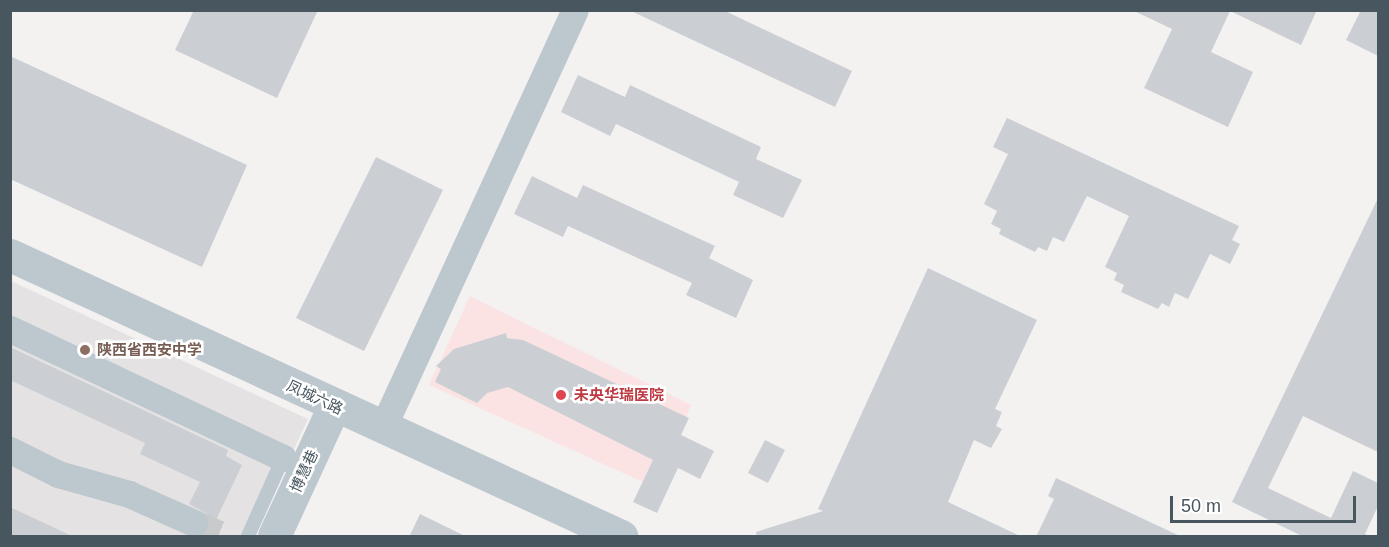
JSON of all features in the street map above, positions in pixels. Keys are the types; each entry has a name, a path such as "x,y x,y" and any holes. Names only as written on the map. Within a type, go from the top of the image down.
{"street":[{"path":"383,427 575,10"},
{"name":"凤城六路","path":"10,255 621,537"},
{"path":"10,329 283,459"},
{"name":"博慧巷","path":"274,537 334,406"},
{"path":"10,450 58,474 129,494 194,523"}],"lane":[{"path":"248,537 283,459"}],"shaded area":[{"name":"陕西省西安中学","path":"11,281 308,419 254,536 11,536"},
{"name":"未央华瑞医院","path":"470,296 691,405 656,488 429,385"}],"building":[{"path":"194,10 318,10 277,98 175,50"},
{"path":"629,10 723,10 852,71 835,107"},
{"path":"1132,10 1317,10 1301,45 1230,11 1211,52 1253,72 1228,127 1144,88 1172,29"},
{"path":"1361,10 1378,10 1378,56 1346,40"},
{"path":"10,56 247,165 202,267 10,179"},
{"path":"578,75 625,97 630,85 761,147 756,159 802,180 783,218 733,195 739,182 616,124 610,136 561,112"},
{"path":"1007,118 1239,226 1232,240 1240,244 1230,264 1210,254 1188,299 1175,293 1169,307 1162,303 1158,309 1121,292 1124,285 1114,280 1117,273 1105,267 1129,216 1087,196 1064,242 1053,237 1047,251 1038,247 1035,252 999,234 1001,229 991,224 997,211 984,204 1008,154 993,147"},
{"path":"376,157 443,190 364,351 296,318"},
{"path":"532,176 577,198 583,185 715,246 709,258 753,280 736,318 686,295 692,283 568,226 563,237 514,214"},
{"path":"1378,198 1378,452 1303,416 1268,488 1331,518 1353,471 1378,483 1378,506 1365,534 1370,537 1304,537 1232,502"},
{"path":"928,268 1037,320 995,409 1002,412 996,426 1002,429 991,448 974,440 948,502 1022,537 757,537 756,532 823,511 818,509"},
{"path":"506,333 507,338 523,340 689,418 681,435 714,451 700,479 678,468 657,513 633,502 653,460 508,387 487,393 477,403 435,382 441,369 436,366 454,349"},
{"path":"10,347 228,450 226,456 242,465 208,537 201,537 209,529 207,514 189,504 200,482 140,454 145,443 10,380"},
{"path":"765,440 785,450 768,483 748,473"},
{"path":"1056,478 1182,537 1036,537 1054,499 1048,496"},
{"path":"10,507 74,537 10,537"},
{"path":"420,514 467,537 409,537"}],"tunnel":[{"path":"194,523 224,536"}],"place":[{"name":"陕西省西安中学","path":"85,350"},
{"name":"未央华瑞医院","path":"561,395"}]}
